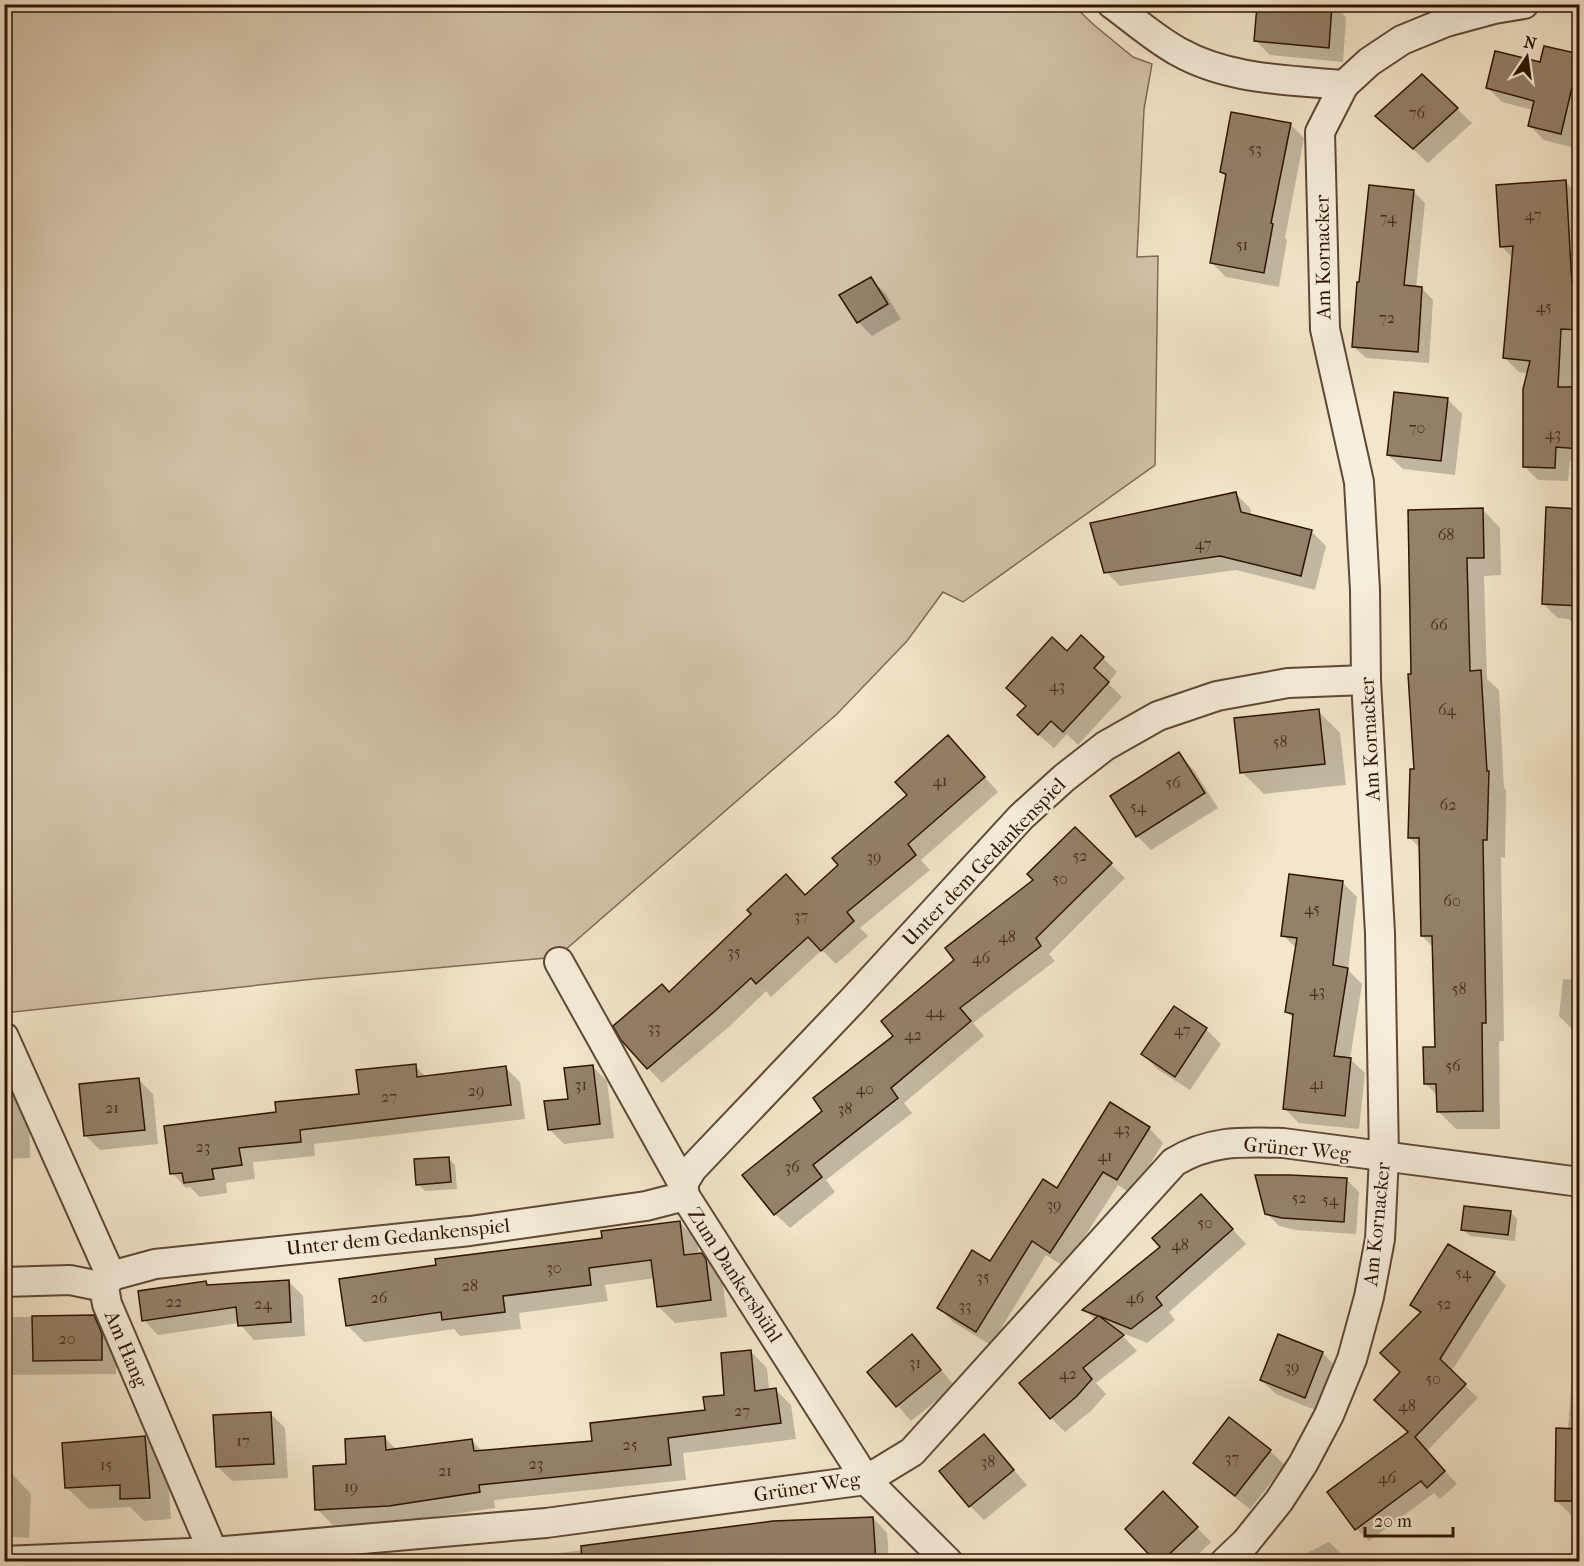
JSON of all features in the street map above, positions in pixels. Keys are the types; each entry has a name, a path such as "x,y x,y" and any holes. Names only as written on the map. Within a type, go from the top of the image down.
{"street":[{"path":"1112,4 1179,52 1211,66 1254,77 1344,85"},
{"name":"Am Kornacker","path":"1225,1562 1246,1542 1279,1501 1303,1464 1329,1415 1352,1359 1369,1297 1380,1239 1384,1157 1380,933 1366,680 1365,590 1359,482 1325,329 1320,132 1344,85 1369,62 1402,40 1446,22 1494,9 1524,4"},
{"name":"Unter dem Gedankenspiel","path":"4,1281 108,1282 155,1264 470,1231 646,1206 684,1190 692,1169 853,1000 1021,818 1064,778 1105,746 1158,716 1217,696 1288,683 1366,680"},
{"name":"Zum Dankersbühl","path":"559,962 684,1190 866,1480 948,1562"},
{"name":"Am Hang","path":"4,1037 108,1282 107,1304 216,1557"},
{"name":"Grüner Weg","path":"4,1561 216,1557 546,1523 866,1480 912,1452 1174,1162 1193,1151 1216,1145 1245,1142 1283,1143 1580,1182"}],"shaded area":[{"path":"4,5 1073,5 1133,57 1152,64 1144,109 1137,257 1158,256 1155,465 963,602 943,592 907,641 837,714 557,957 314,979 5,1013"}],"building":[{"path":"1292,4 1332,4 1329,48 1254,41 1257,5 1291,8"},
{"path":"1544,46 1580,54 1561,134 1528,126 1534,101 1486,88 1495,51 1540,62"},
{"path":"1422,74 1458,108 1413,149 1375,116"},
{"path":"1231,112 1291,123 1271,223 1273,224 1264,273 1210,263 1226,174 1220,172"},
{"path":"1566,180 1572,284 1580,284 1580,330 1561,329 1558,387 1580,387 1580,449 1556,447 1555,468 1523,467 1523,389 1530,361 1503,358 1513,246 1500,247 1496,185"},
{"path":"1369,185 1414,190 1404,285 1422,287 1418,352 1352,347 1357,282 1359,282"},
{"path":"871,277 888,304 857,323 839,295"},
{"path":"1394,392 1448,398 1441,461 1387,455"},
{"path":"1236,492 1241,512 1312,530 1301,576 1220,556 1104,573 1090,523"},
{"path":"1546,507 1580,509 1580,606 1542,604"},
{"path":"1483,508 1484,558 1467,558 1470,671 1481,670 1487,771 1489,771 1487,840 1483,840 1486,1023 1482,1023 1483,1111 1437,1112 1436,1084 1424,1084 1423,1047 1435,1047 1432,936 1421,936 1419,838 1408,838 1410,769 1414,769 1408,674 1411,674 1408,510"},
{"path":"1081,635 1104,657 1094,668 1109,682 1063,732 1051,721 1038,735 1017,715 1026,706 1006,688 1052,637 1067,651"},
{"path":"1319,709 1325,764 1240,773 1234,718"},
{"path":"948,735 985,777 908,844 916,855 847,912 854,921 821,951 808,937 756,984 751,978 647,1069 621,1040 613,1026 662,984 669,992 751,914 747,910 786,874 805,895 838,865 832,858 907,795 895,782"},
{"path":"1179,752 1205,793 1136,837 1110,796"},
{"path":"1075,827 1112,863 1036,938 1041,946 960,1008 971,1021 891,1088 898,1098 813,1165 822,1177 774,1215 742,1175 822,1111 813,1098 893,1036 881,1021 954,960 945,948 1033,880 1027,874"},
{"path":"1289,874 1343,881 1333,965 1348,968 1334,1056 1351,1058 1345,1116 1283,1109 1293,1014 1285,1012 1297,938 1281,936"},
{"path":"1174,1006 1207,1028 1175,1077 1141,1054"},
{"path":"416,1064 417,1077 506,1066 511,1105 300,1130 301,1142 239,1148 242,1165 212,1169 214,1179 184,1183 182,1173 170,1174 164,1126 276,1112 275,1102 359,1094 356,1070"},
{"path":"593,1065 600,1124 548,1130 544,1101 568,1099 564,1068"},
{"path":"139,1078 145,1130 84,1136 79,1084"},
{"path":"1110,1102 1150,1127 1117,1180 1103,1172 1050,1253 1032,1241 976,1332 937,1308 972,1250 990,1261 1043,1179 1057,1188"},
{"path":"449,1157 451,1182 416,1185 414,1159"},
{"path":"1255,1175 1347,1178 1344,1222 1282,1218 1265,1214"},
{"path":"1201,1194 1233,1229 1156,1297 1162,1305 1131,1329 1099,1316 1124,1335 1083,1368 1092,1379 1077,1396 1050,1419 1019,1383 1098,1316 1082,1310 1160,1247 1152,1238"},
{"path":"1464,1206 1511,1211 1508,1235 1461,1230"},
{"path":"680,1221 684,1255 702,1253 706,1259 711,1300 657,1307 651,1260 589,1268 591,1285 503,1296 505,1312 442,1320 441,1312 346,1326 339,1279 436,1265 435,1259 602,1238 601,1231"},
{"path":"1448,1244 1495,1272 1440,1359 1466,1384 1415,1437 1445,1471 1427,1488 1421,1481 1355,1530 1327,1492 1408,1432 1374,1400 1400,1372 1380,1353 1421,1312 1410,1305"},
{"path":"289,1280 291,1322 238,1326 236,1307 142,1321 138,1291 206,1281 207,1285"},
{"path":"94,1315 102,1334 102,1360 33,1361 32,1316"},
{"path":"912,1334 941,1370 896,1407 867,1372"},
{"path":"1278,1334 1323,1352 1305,1398 1260,1380"},
{"path":"751,1350 755,1391 776,1388 781,1423 668,1438 671,1465 479,1485 480,1492 389,1506 315,1510 313,1466 346,1464 345,1439 385,1436 386,1450 472,1439 474,1451 592,1441 590,1423 705,1410 703,1397 724,1395 721,1353"},
{"path":"271,1412 274,1464 216,1467 213,1415"},
{"path":"1229,1417 1271,1450 1235,1496 1193,1463"},
{"path":"1556,1428 1580,1429 1580,1501 1555,1501"},
{"path":"984,1434 1014,1470 969,1507 939,1471"},
{"path":"145,1436 150,1498 120,1499 120,1485 65,1488 62,1443"},
{"path":"1163,1491 1198,1527 1161,1562 1156,1562 1125,1529"},
{"path":"873,1517 876,1562 582,1562 581,1546 773,1521"}]}
